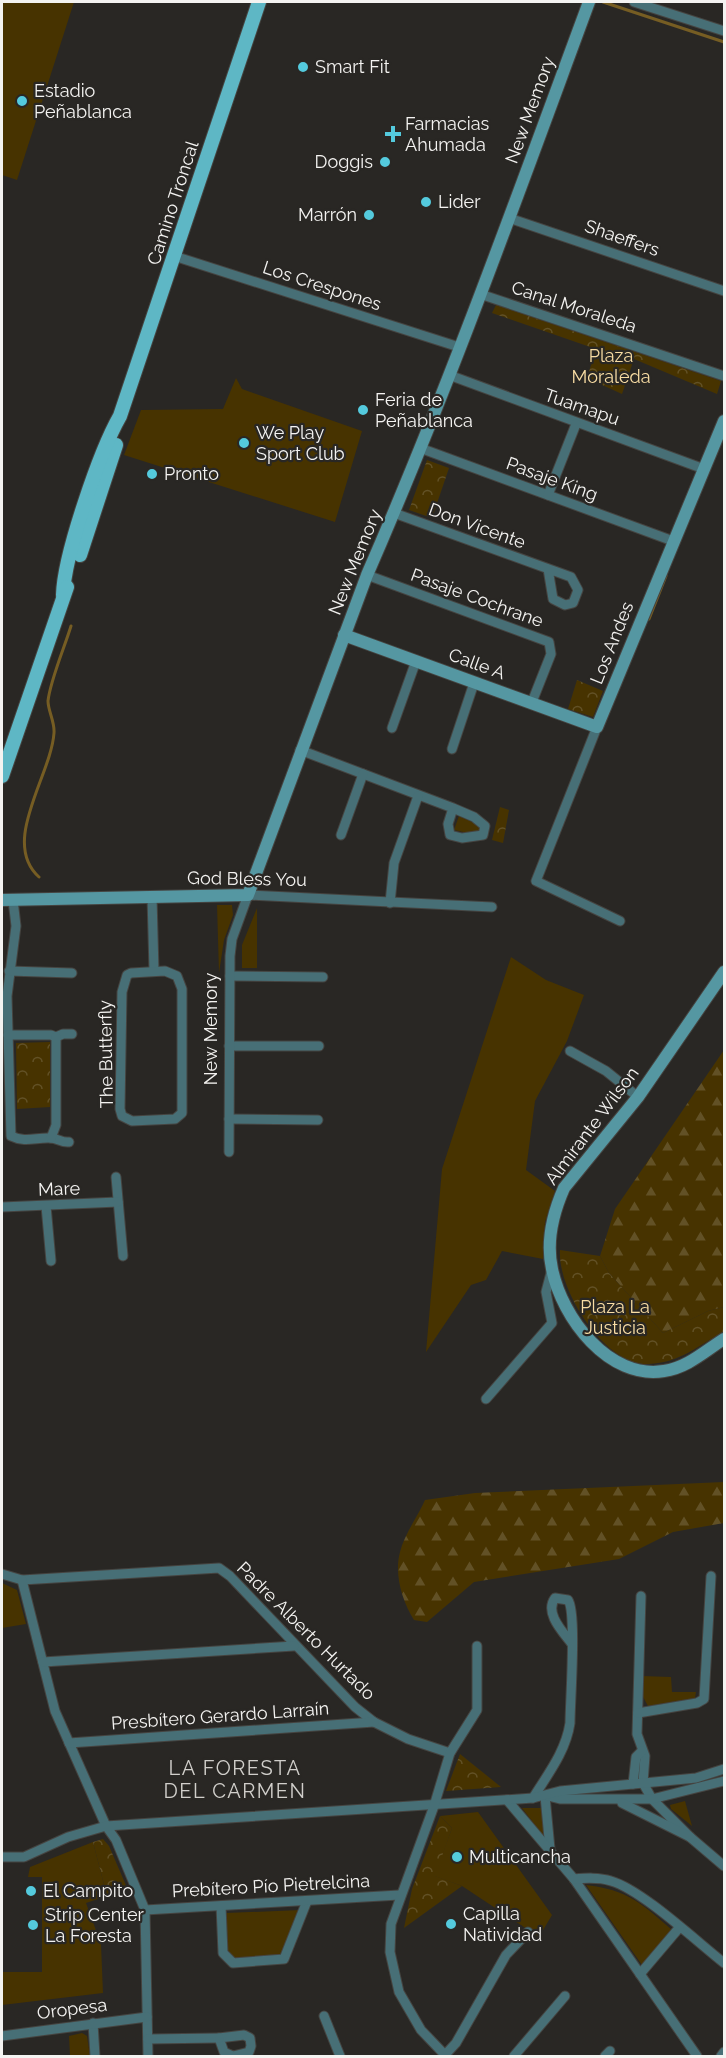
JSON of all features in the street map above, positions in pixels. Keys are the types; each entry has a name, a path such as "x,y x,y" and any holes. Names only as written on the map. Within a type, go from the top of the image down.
{"main road":[{"name":"Camino Troncal","path":"2,776 63,595 72,577 104,486 119,436 120,416 259,2"}],"street":[{"name":"New Memory","path":"229,1152 232,939 300,750 367,575 449,375 589,2"},
{"path":"634,2 660,5 724,31"},
{"name":"Shaeffers","path":"509,218 724,291"},
{"name":"Los Crespones","path":"174,256 459,347"},
{"name":"Canal Moraleda","path":"480,294 724,376"},
{"name":"Tuamapu","path":"449,375 576,424 704,469"},
{"name":"Los Andes","path":"620,921 536,881 673,541 724,421"},
{"path":"548,495 576,424"},
{"name":"Pasaje King","path":"420,448 673,541"},
{"name":"Don Vicente","path":"394,513 548,569"},
{"name":"Pasaje Cochrane","path":"367,575 549,642 550,654 532,702"},
{"name":"Calle A","path":"344,635 597,727"},
{"path":"392,728 416,661"},
{"path":"452,749 474,683"},
{"path":"300,750 453,808"},
{"path":"341,835 363,774"},
{"path":"390,903 394,863 418,796"},
{"name":"God Bless You","path":"7,900 248,895 492,907"},
{"path":"152,897 154,971"},
{"path":"7,900 16,926 9,971 11,1136 19,1140 51,1138 63,1143 69,1142"},
{"path":"9,971 72,973"},
{"name":"The Butterfly","path":"154,971 177,975 182,983 182,1113 175,1119 132,1121 122,1116 120,1109 122,992 127,975 154,971"},
{"name":"Almirante Wilson","path":"724,972 638,1097 564,1188 552,1221 552,1269 574,1320 587,1336 614,1361 640,1371 664,1371 686,1364 724,1339"},
{"path":"230,976 323,977"},
{"path":"8,1035 56,1037 72,1034"},
{"path":"51,1138 56,1125 56,1037"},
{"path":"229,1046 319,1046"},
{"path":"570,1051 606,1071 638,1097"},
{"path":"229,1119 318,1120"},
{"path":"116,1177 123,1256"},
{"name":"Mare","path":"2,1207 118,1202"},
{"path":"46,1206 51,1261"},
{"path":"486,1399 552,1323 546,1292 552,1269"},
{"name":"Padre Alberto Hurtado","path":"22,1580 219,1568 230,1576 332,1685 374,1722 408,1739 450,1753"},
{"path":"2,1574 22,1580 56,1711 106,1826 116,1840 145,1910 148,2056"},
{"path":"638,1713 697,1703 704,1699 711,1576"},
{"path":"638,1784 645,1756 637,1734 641,1596"},
{"path":"533,1798 564,1747 568,1735 572,1644"},
{"path":"43,1662 294,1646"},
{"path":"477,1646 477,1710 450,1753 434,1806 399,1895 391,1924 390,1952 399,1992 421,2030 445,2056 456,2043 506,1955 528,1932"},
{"name":"Presbítero Gerardo Larraín","path":"69,1743 374,1722"},
{"path":"2,1857 24,1857 68,1837 106,1826 580,1795 638,1784 696,1778 724,1769"},
{"path":"580,1795 617,1800 652,1799 724,1781"},
{"path":"638,1784 690,1837 723,1862"},
{"path":"546,1796 550,1849"},
{"path":"507,1800 573,1879 697,2056"},
{"path":"617,1800 690,1837"},
{"path":"573,1879 611,1881 632,1891 724,1963"},
{"name":"Prebítero Pío Pietrelcina","path":"145,1910 399,1895"},
{"path":"221,1906 223,1953 233,1963 284,1959 307,1901"},
{"path":"640,1974 679,1928"},
{"path":"514,2056 565,1996"},
{"path":"324,2016 340,2056"},
{"name":"Oropesa","path":"2,2036 147,2017"},
{"path":"93,2023 95,2056"},
{"path":"148,2038 219,2038"},
{"path":"721,2056 724,2052"}],"green space":[{"name":"Estadio Peñablanca","path":"2,2 74,2 17,180 2,175"},
{"name":"Plaza Moraleda","path":"496,305 721,381 717,394 634,359 622,394 587,378 596,349 492,313"},
{"name":"We Play Sport Club","path":"236,378 242,389 362,431 335,522 124,455 141,410 223,409"},
{"path":"427,460 449,468 432,518 409,510"},
{"path":"577,680 603,691 593,717 568,709"},
{"path":"500,807 509,810 503,843 492,840"},
{"path":"459,816 481,826 477,835 454,830"},
{"path":"217,905 232,905 233,915 224,940 219,973"},
{"path":"257,908 257,968 242,968 242,945"},
{"path":"511,957 546,980 584,995 567,1041 535,1101 526,1170 555,1191 545,1222 543,1259 502,1251 486,1280 471,1285 426,1352 442,1169"},
{"path":"50,1042 50,1107 17,1109 16,1043"},
{"path":"724,1050 724,1307 708,1311 663,1333 609,1273 600,1256 615,1209"},
{"name":"Plaza La Justicia","path":"560,1250 600,1256 609,1273 663,1333 708,1311 724,1307 724,1331 680,1357 660,1363 632,1362 616,1353 601,1340 587,1323 566,1285"},
{"path":"724,1482 724,1523 673,1532 619,1559 474,1582 427,1622 414,1620 403,1596 398,1560 405,1539 425,1500 475,1493"},
{"path":"2,1583 17,1590 26,1624 2,1628"},
{"path":"642,1676 671,1677 672,1692 696,1692 695,1698 648,1706 642,1695"},
{"path":"460,1754 501,1787 446,1791"},
{"path":"685,1801 692,1826 671,1809 670,1805"},
{"path":"522,1808 542,1808 544,1837"},
{"path":"478,1812 552,1915 539,1937 462,1886 434,1876 452,1828 440,1816"},
{"path":"440,1816 452,1828 435,1876 462,1886 404,1928 412,1889"},
{"path":"103,1839 109,1846 128,1890 107,1896 93,1842"},
{"path":"93,1842 107,1896 86,1903 101,1944 103,1993 2,2005 2,1972 42,1972 42,1877 28,1877 30,1867"},
{"path":"586,1885 613,1890 633,1899 672,1930 642,1965"},
{"path":"301,1910 283,1955 235,1961 228,1950 226,1913"},
{"path":"82,2033 87,2036 90,2056 70,2056 69,2036"}],"waterway":[{"path":"603,2 724,42"},
{"path":"649,619 666,576"},
{"path":"39,877 28,863 24,846 26,827 51,750 54,729 48,705 49,693 71,626"}],"place":[{"name":"Smart Fit","path":"303,67"},
{"name":"Estadio Peñablanca","path":"22,101"},
{"name":"Farmacias Ahumada","path":"393,134"},
{"name":"Doggis","path":"385,162"},
{"name":"Lider","path":"426,202"},
{"name":"Marrón","path":"369,215"},
{"name":"Feria de Peñablanca","path":"363,410"},
{"name":"We Play Sport Club","path":"244,443"},
{"name":"Pronto","path":"152,474"},
{"name":"Multicancha","path":"457,1857"},
{"name":"El Campito","path":"31,1891"},
{"name":"Capilla Natividad","path":"451,1924"},
{"name":"Strip Center La Foresta","path":"33,1925"}],"district":[{"name":"LA FORESTA DEL CARMEN","path":"235,1780"}]}
